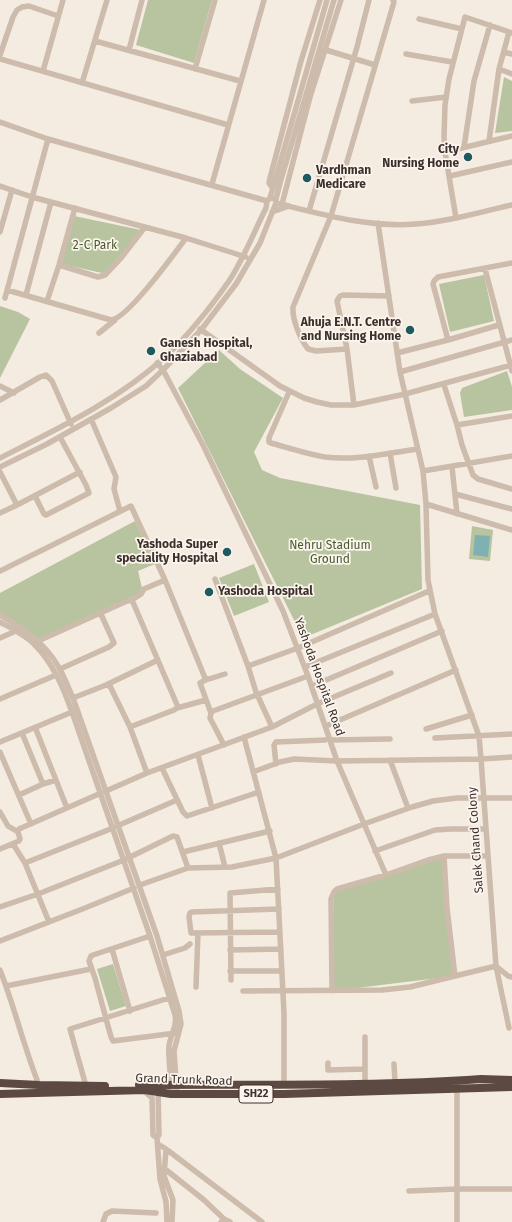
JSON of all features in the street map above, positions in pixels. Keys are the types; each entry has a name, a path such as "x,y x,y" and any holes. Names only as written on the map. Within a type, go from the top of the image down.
{"highway":[{"name":"Grand Trunk Road","path":"0,1083 158,1088 174,1094 284,1094 458,1084 481,1079 512,1080"},
{"name":"Grand Trunk Road","path":"0,1094 143,1090 174,1084 284,1085 395,1082 512,1087"}],"street":[{"path":"43,71 63,0"},
{"path":"82,83 107,0"},
{"path":"129,50 142,0"},
{"path":"195,69 215,0"},
{"path":"212,184 264,0"},
{"path":"272,187 269,181 301,61 320,0"},
{"path":"0,458 70,422 113,396 157,363 174,348 195,325 229,280 243,256 266,208 327,0"},
{"path":"278,202 280,183 334,0"},
{"path":"0,467 60,437 146,386 201,330 236,284 260,243 272,212 278,202 341,0"},
{"path":"309,211 354,58 369,0"},
{"path":"347,349 316,351 308,349 294,322 293,314 295,302 331,216 394,2 393,0"},
{"path":"0,56 13,17 17,10 22,7 29,6 58,16"},
{"path":"456,218 444,138 446,97 452,62 465,17 511,33 499,69 489,141"},
{"path":"419,19 462,29"},
{"path":"464,147 474,81 490,25"},
{"path":"95,41 240,81"},
{"path":"326,50 375,65"},
{"path":"504,52 512,54"},
{"path":"406,54 452,62"},
{"path":"0,59 228,125"},
{"path":"499,69 512,74"},
{"path":"412,101 446,97"},
{"path":"0,122 48,139 289,206 331,216 396,225 456,218 512,206"},
{"path":"445,152 512,136"},
{"path":"5,298 48,139"},
{"path":"450,176 512,162"},
{"path":"0,186 32,197 186,238 251,259"},
{"path":"0,232 12,190"},
{"path":"26,295 51,202"},
{"path":"272,212 289,206"},
{"path":"47,301 75,208"},
{"name":"Salek Chand Colony","path":"378,223 400,372 423,471 426,504 429,591 479,736 482,759 496,966 509,1028"},
{"path":"59,265 98,276 105,275 145,227"},
{"path":"99,333 124,313 161,272 186,238"},
{"path":"448,340 433,284 434,281 438,277 512,263"},
{"path":"195,325 289,392 317,402 332,405 354,405 405,394 511,367 485,269"},
{"path":"7,290 116,320"},
{"path":"354,405 347,349 336,301 344,295 389,296"},
{"path":"397,353 499,325"},
{"path":"400,372 512,340"},
{"name":"Yashoda Hospital Road","path":"157,363 163,370 204,445 270,582 298,648 312,686 317,704 326,726 328,740 386,875"},
{"path":"0,400 40,378 48,376 74,429"},
{"path":"444,384 473,475 475,477 512,489"},
{"path":"0,386 14,393"},
{"path":"289,392 269,438 269,442 298,451 326,457 342,458 418,449"},
{"path":"457,425 512,416"},
{"path":"91,419 116,478 114,489 120,511"},
{"path":"35,496 44,514 46,515 89,493 80,472 60,437"},
{"path":"390,453 396,488"},
{"path":"369,456 376,487"},
{"path":"423,471 512,456"},
{"path":"452,467 457,514"},
{"path":"0,472 17,505"},
{"path":"0,513 80,472"},
{"path":"455,494 512,508"},
{"path":"426,504 512,530"},
{"path":"0,571 132,506 207,679"},
{"path":"215,579 248,666 256,692 272,727"},
{"path":"38,641 100,612 132,600 141,594 144,589 165,580"},
{"path":"248,666 298,648 429,591"},
{"path":"132,600 178,708"},
{"path":"60,669 109,647 114,643 100,612"},
{"path":"305,667 436,614"},
{"path":"0,615 33,643 48,661 56,675 72,712 103,792"},
{"path":"0,622 18,629 38,641 60,669 73,698 126,859 176,1020 176,1033"},
{"path":"0,638 18,629"},
{"path":"312,686 442,631"},
{"path":"73,698 106,685 158,660"},
{"path":"326,726 456,670"},
{"path":"18,832 20,829 147,773 272,727 317,704 391,673"},
{"path":"224,745 210,718 211,713 200,683 207,679 225,674"},
{"path":"0,699 56,675"},
{"path":"211,713 308,676"},
{"path":"106,685 110,686 130,727 147,773"},
{"path":"130,727 178,708 206,700"},
{"path":"0,742 72,712"},
{"path":"426,729 472,715"},
{"path":"35,727 67,808"},
{"path":"22,733 43,784"},
{"path":"435,738 512,734"},
{"path":"244,737 276,858 284,1013 284,1085"},
{"path":"276,764 274,745 276,742 390,739"},
{"path":"0,752 31,824"},
{"path":"198,754 212,808"},
{"path":"253,772 294,759 337,761 482,759 512,757"},
{"path":"390,760 408,808"},
{"path":"162,768 176,800 184,814 187,816 258,792"},
{"path":"19,795 56,780"},
{"path":"140,885 188,868 240,866 276,858 408,808 445,799 512,798"},
{"path":"25,864 176,800"},
{"path":"0,812 8,826 18,832 20,839 19,841 0,849"},
{"path":"375,851 435,830 451,828 486,829"},
{"path":"183,852 270,831"},
{"path":"0,907 38,894 126,859 173,836 177,837 188,868"},
{"path":"13,844 25,864 49,922"},
{"path":"219,844 225,867"},
{"path":"444,856 447,908 455,976"},
{"path":"332,991 332,895 337,889 444,856 488,856"},
{"path":"126,859 140,885 163,955 181,1018 181,1024 169,1045 174,1094"},
{"path":"0,941 134,888"},
{"path":"230,980 230,892 278,889"},
{"path":"279,909 192,912 189,917 191,933 280,932"},
{"path":"196,987 198,933"},
{"path":"150,936 91,956 88,961 113,1041 176,1033"},
{"path":"163,955 184,948 190,944"},
{"path":"112,949 130,1011"},
{"path":"230,950 281,949"},
{"path":"242,991 363,991 396,989 496,966 508,976 512,977"},
{"path":"6,986 91,969"},
{"path":"0,970 32,1066 40,1085"},
{"path":"230,971 282,971"},
{"path":"86,1086 70,1029 169,998"},
{"path":"365,1037 365,1083"},
{"path":"328,1063 328,1070 365,1069"},
{"path":"394,1064 395,1082"},
{"path":"0,1083 0,1098"},
{"path":"457,1222 456,1188 458,1084"},
{"path":"158,1088 159,1135 157,1141 159,1170 166,1202 167,1222"},
{"path":"143,1090 152,1098 153,1135 157,1141 262,1222"},
{"path":"166,1149 164,1176 173,1200 172,1222"},
{"path":"165,1169 204,1200 223,1220 230,1222"},
{"path":"409,1191 456,1188 512,1189"},
{"path":"103,1222 106,1214 112,1211 156,1213"}],"green space":[{"path":"148,0 212,0 194,63 136,45"},
{"path":"504,77 512,81 512,131 495,133"},
{"name":"2-C Park","path":"74,216 141,230 107,272 102,273 62,264"},
{"path":"484,275 494,321 450,332 439,284"},
{"path":"0,306 18,312 30,319 0,378"},
{"name":"Nehru Stadium Ground","path":"219,350 240,369 283,398 254,452 262,470 280,478 420,505 422,589 303,638 178,388"},
{"path":"507,371 512,387 512,410 464,417 460,393 462,388"},
{"path":"135,521 155,564 138,571 142,588 140,593 41,640 0,613 0,593"},
{"path":"472,526 493,530 490,561 469,559"},
{"path":"254,564 269,602 234,616 219,578"},
{"path":"444,856 455,976 332,991 334,892"},
{"path":"113,964 126,1006 110,1011 97,969"}],"water":[{"path":"475,535 490,536 488,557 473,555"}],"place":[{"name":"City Nursing Home","path":"468,157"},
{"name":"Vardhman Medicare","path":"307,178"},
{"name":"Ahuja E.N.T. Centre and Nursing Home","path":"410,330"},
{"name":"Ganesh Hospital, Ghaziabad","path":"151,351"},
{"name":"Yashoda Super speciality Hospital","path":"227,552"},
{"name":"Yashoda Hospital","path":"209,592"}]}
